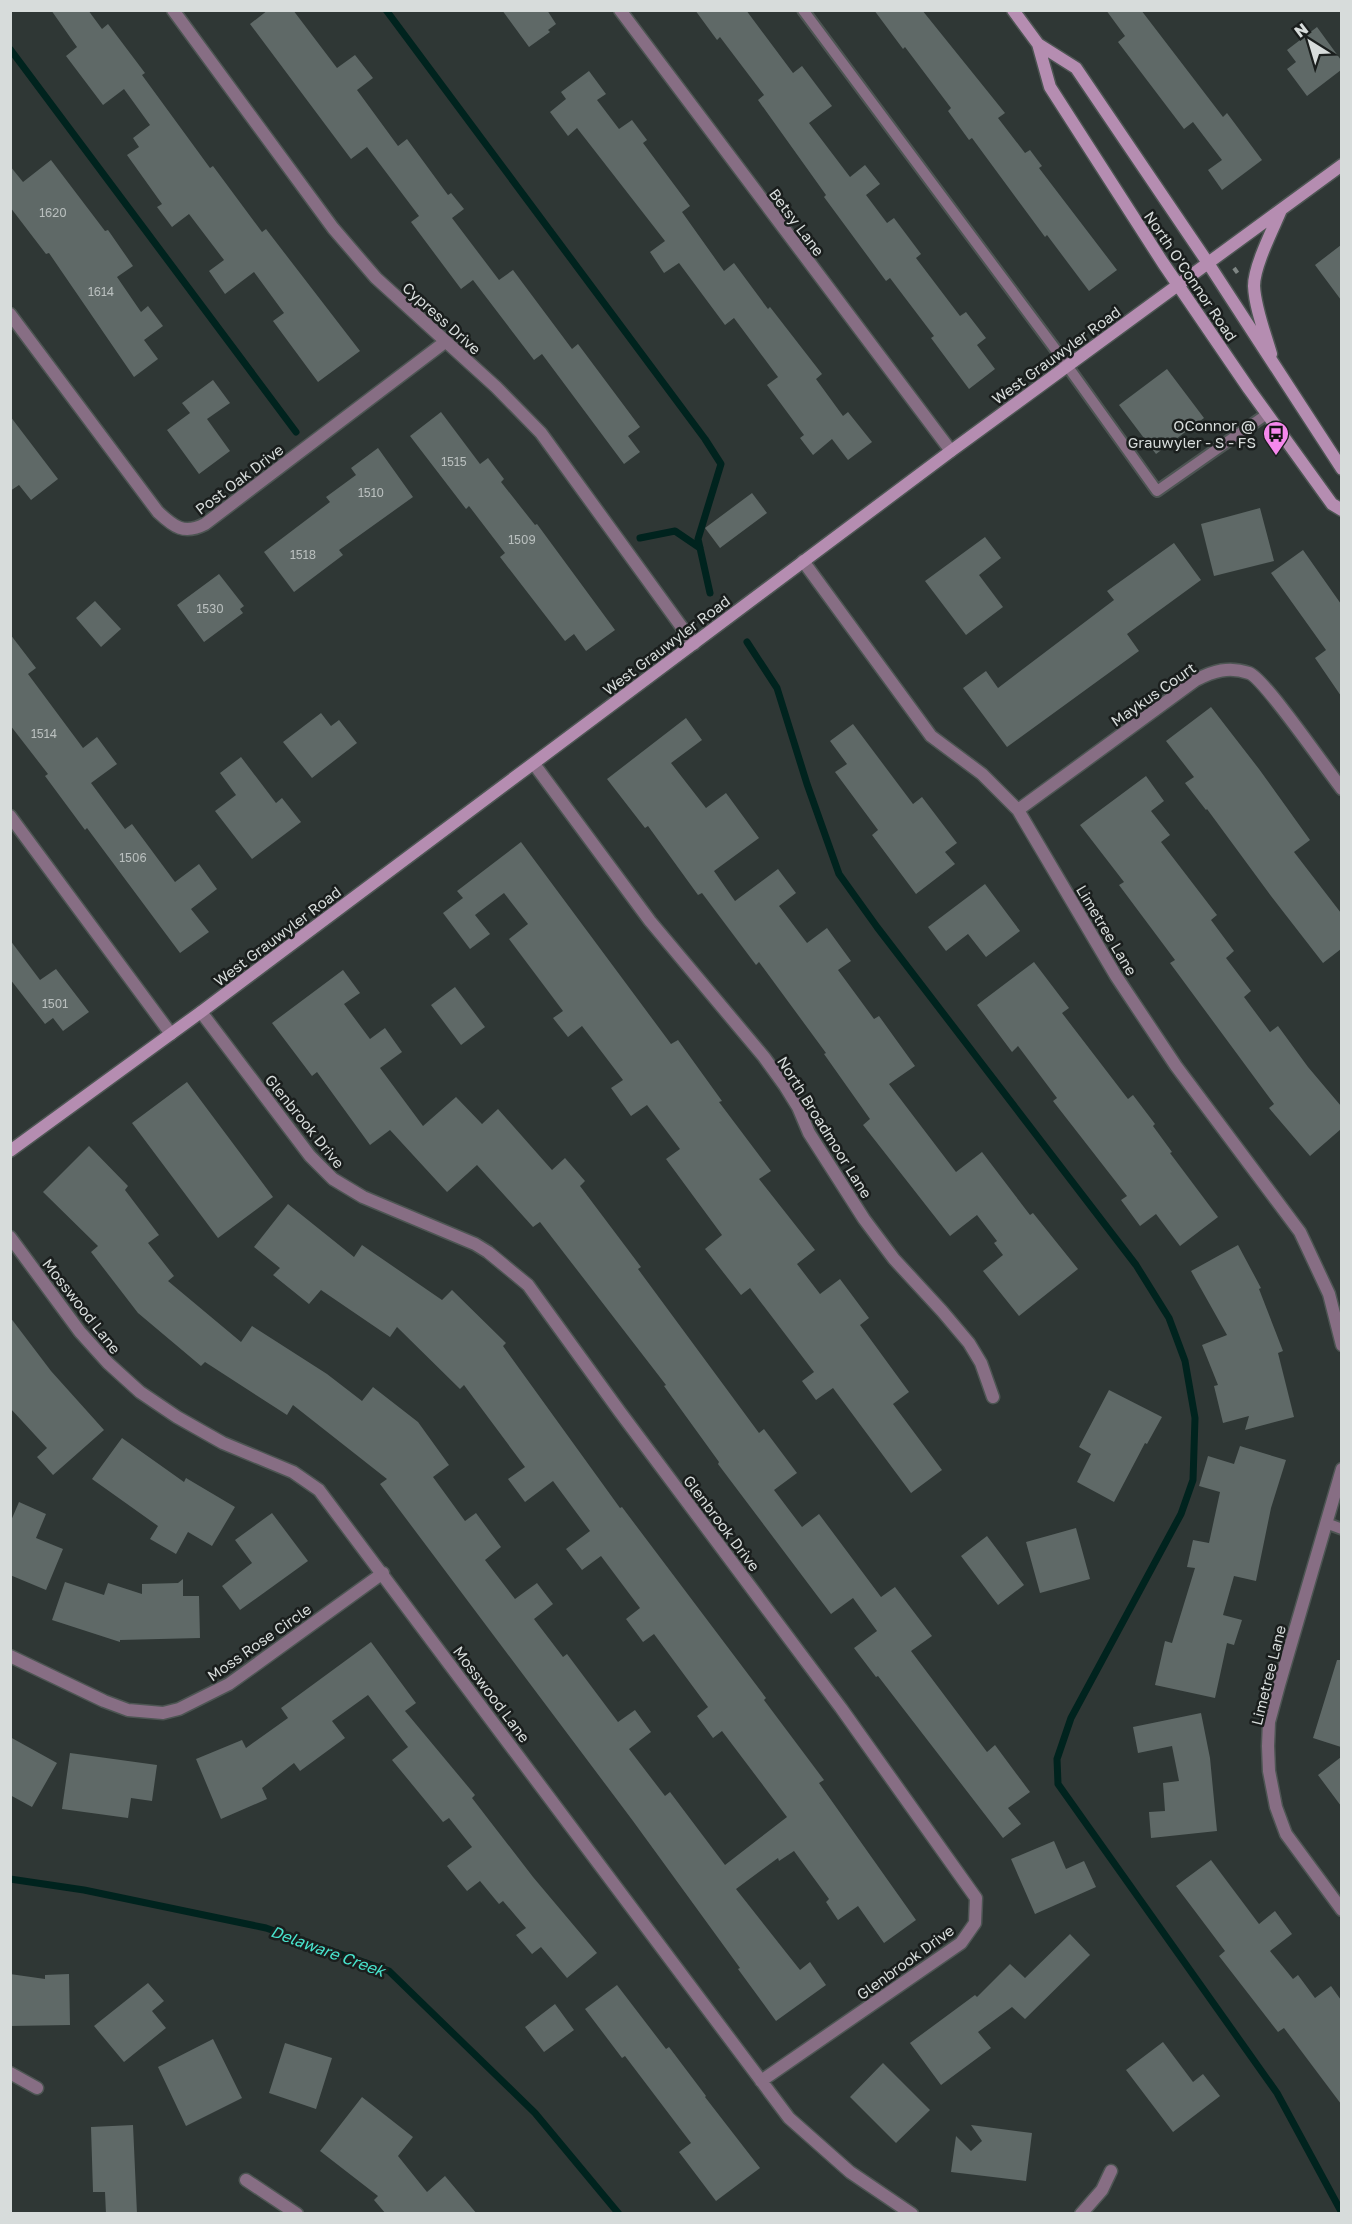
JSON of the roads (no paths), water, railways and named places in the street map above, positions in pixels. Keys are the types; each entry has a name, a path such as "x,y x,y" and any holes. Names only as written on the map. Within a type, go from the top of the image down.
{"main road":[{"name":"North O'Connor Road","path":"1013,10 1038,44 1050,87 1178,284 1267,414 1332,504 1341,510"},
{"name":"North O'Connor Road","path":"1038,44 1076,68 1208,263 1341,469"},
{"name":"West Grauwyler Road","path":"10,1151 201,1012 951,451 1341,165"},
{"path":"1276,369 1264,330 1254,284 1264,249 1281,209"}],"street":[{"name":"Cypress Drive","path":"173,10 333,228 376,278 496,387 541,433 694,644"},
{"name":"Betsy Lane","path":"620,10 951,451"},
{"name":"Post Oak Drive","path":"10,314 158,512 178,528 187,530 196,529 205,524 445,342"},
{"name":"Limetree Lane","path":"803,561 931,736 982,774 1018,810 1116,976 1169,1056 1300,1232 1329,1294 1341,1345"},
{"name":"Maykus Court","path":"1018,810 1196,680 1214,670 1232,669 1252,673 1270,693 1341,789"},
{"name":"North Broadmoor Lane","path":"534,764 650,921 764,1057 798,1107 809,1133 864,1219 894,1259 969,1343 981,1363 993,1397"},
{"path":"10,816 171,1034"},
{"name":"Glenbrook Drive","path":"201,1012 310,1156 333,1179 363,1197 475,1244 528,1285 841,1708 976,1898 975,1923 961,1943 761,2080"},
{"name":"Mosswood Lane","path":"10,1238 80,1332 108,1364 140,1392 177,1417 223,1443 293,1472 319,1490 383,1572 789,2118 850,2172 912,2214"},
{"name":"Limetree Lane","path":"1341,1469 1272,1712 1268,1755 1276,1807 1286,1833 1341,1910"},
{"name":"Moss Rose Circle","path":"10,1656 104,1701 128,1710 163,1713 179,1709 229,1684 383,1572"},
{"path":"10,2073 37,2088"},
{"path":"1081,2214 1102,2190 1111,2171"},
{"path":"246,2180 297,2214"}],"lane":[{"path":"803,10 1157,491 1267,414"},
{"path":"1326,1523 1341,1529"}],"waterway":[{"path":"386,10 705,439 721,464 698,539 710,593"},
{"path":"10,49 296,432"},
{"path":"640,538 675,531 700,548"},
{"path":"747,642 777,688 807,784 839,874 1136,1265 1169,1318 1185,1361 1195,1418 1193,1480 1181,1514 1071,1718 1057,1759 1058,1784 1277,2093 1342,2213"},
{"name":"Delaware Creek","path":"10,1879 84,1890 266,1928 389,1971 535,2113 619,2214"}],"place":[{"name":"OConnor @ Grauwyler - S - FS","path":"1276,457"}]}
